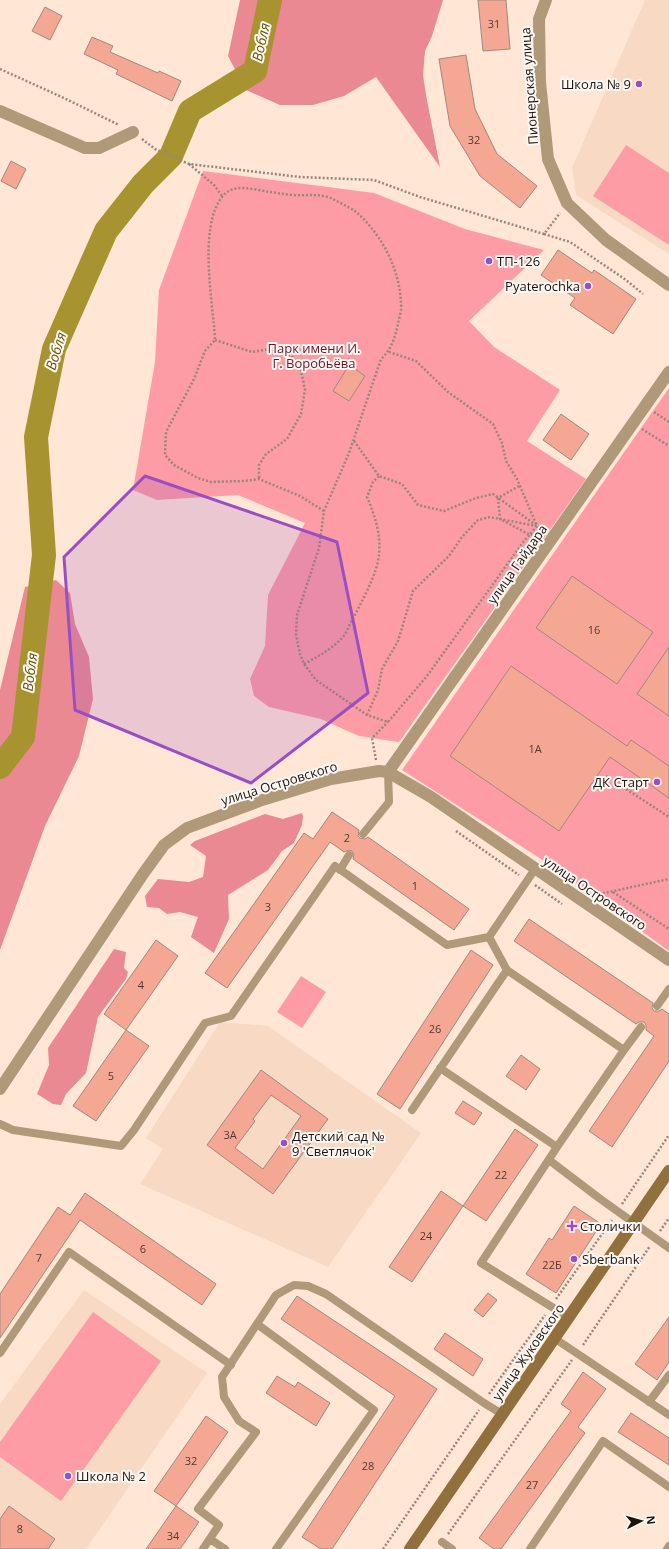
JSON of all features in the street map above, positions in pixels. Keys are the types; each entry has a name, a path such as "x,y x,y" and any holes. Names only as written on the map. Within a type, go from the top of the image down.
{"street":[{"name":"Пионерская улица","path":"546,0 539,19 540,82 548,159 567,203 606,240 669,285"},
{"path":"0,111 85,148 99,148 133,132"},
{"name":"улица Гайдара","path":"383,772 669,372"},
{"name":"улица Островского","path":"0,1088 143,874 164,846 187,828 262,800 332,779 383,772 431,797 669,960"},
{"name":"улица Жуковского","path":"410,1549 669,1171"}],"lane":[{"path":"363,834 389,802 383,772"},
{"path":"340,870 349,855"},
{"path":"0,1124 13,1130 121,1146 134,1130 205,1023 231,1016 336,866 447,945 489,937 535,869"},
{"path":"489,937 507,970 624,1050"},
{"path":"412,1110 507,970"},
{"path":"657,1006 669,989"},
{"path":"568,1317 481,1263 557,1147 641,1027"},
{"path":"440,1068 557,1147"},
{"path":"549,1160 669,1248"},
{"path":"0,1353 69,1252 230,1365"},
{"path":"203,1549 220,1525 198,1509 256,1432 239,1421 224,1397 222,1377 276,1295 294,1285 308,1286 326,1294 502,1414"},
{"path":"257,1324 374,1410 276,1549"},
{"path":"554,1338 669,1415"},
{"path":"649,1402 669,1375"},
{"path":"530,1549 603,1441 669,1487"},
{"path":"210,1539 225,1549"},
{"path":"442,1542 452,1549"}],"path":[{"path":"0,69 133,132 155,149 189,164 214,185 222,196"},
{"path":"189,164 300,177 374,180 427,199 570,242 626,280 643,294"},
{"path":"324,511 300,496 259,478 244,481 211,482 198,478 174,465 165,455 166,432 194,379 205,351 215,340 208,270 208,246 216,207 222,196 230,190 240,188 292,195 315,195 332,198 354,211 372,230 385,248 396,275 402,305 397,329 389,352 381,359 354,441 324,511 318,548 297,615 296,635 304,664 316,680 367,715 388,722"},
{"path":"544,234 567,203"},
{"path":"215,340 252,352 270,349 291,355 301,370 305,390 301,414 287,439 266,454 259,465 259,478"},
{"path":"389,352 416,361 448,392 493,424 502,443 506,461 537,526"},
{"path":"646,406 669,422"},
{"path":"634,423 669,446"},
{"path":"354,441 378,476 402,484 418,505 444,511 476,498 493,494 537,526"},
{"path":"304,664 325,653 341,639 362,603 379,555 379,533 374,514 367,497 373,482 378,476"},
{"path":"498,498 519,486"},
{"path":"498,498 500,519"},
{"path":"367,715 378,690 382,669 398,641 413,591 449,556 462,537 478,520 490,517 537,526"},
{"path":"500,519 530,534 542,530"},
{"path":"383,772 372,738 388,722 427,676 537,526"},
{"path":"606,776 669,817"},
{"path":"593,896 669,879"},
{"path":"613,891 669,929"},
{"path":"383,1549 669,1135"},
{"path":"442,1542 577,1353 669,1218"}],"highlighted area":[{"path":"145,476 337,542 368,693 251,783 75,710 64,557"}],"shaded area":[{"path":"240,0 443,0 432,36 425,51 423,75 440,167 376,77 344,96 313,105 280,105 246,90 228,56"},
{"name":"Школа № 9","path":"645,0 669,0 669,254 576,195 572,168"},
{"path":"56,580 70,593 75,624 89,657 93,699 79,756 45,826 0,950 0,690 25,587"},
{"path":"302,813 302,825 294,843 282,851 268,870 228,895 229,919 214,953 191,937 198,917 180,912 167,914 159,908 147,907 145,896 158,879 189,882 203,877 206,856 190,845 195,841 265,814 283,819"},
{"path":"114,949 126,952 124,968 128,972 126,979 98,1017 86,1073 66,1094 61,1105 53,1104 37,1094 49,1065 48,1048"},
{"name":"Детский сад № 9 'Светлячок'","path":"220,1022 268,1026 421,1133 328,1267 140,1184 163,1149 146,1138"},
{"name":"Школа № 2","path":"84,1290 207,1373 86,1549 0,1549 0,1404"}],"green space":[{"path":"626,145 669,173 669,245 593,196"},
{"name":"Парк имени И. Г. Воробьёва","path":"203,171 374,193 465,229 544,250 469,321 494,347 560,390 527,441 586,479 399,742 359,736 321,719 269,707 254,696 250,679 265,646 268,595 305,523 238,495 157,500 133,490 155,362 159,290"},
{"path":"669,388 669,951 552,866 402,770"},
{"path":"301,976 326,992 302,1028 277,1012"},
{"path":"93,1312 161,1361 61,1501 0,1457 0,1442"}],"building":[{"path":"478,0 506,0 510,49 483,51"},
{"path":"45,7 62,16 50,40 32,31"},
{"path":"92,37 113,46 110,52 158,73 159,71 181,81 172,101 116,74 118,70 84,54"},
{"path":"466,55 475,109 497,154 537,186 520,208 480,176 450,126 439,59"},
{"path":"11,161 26,169 16,189 1,181"},
{"name":"Pyaterochka","path":"558,250 592,273 594,270 636,299 613,334 570,305 575,298 541,275"},
{"path":"349,365 365,376 349,401 333,391"},
{"path":"561,414 589,434 571,460 543,440"},
{"path":"572,576 653,632 617,684 536,628"},
{"path":"669,647 669,716 637,694"},
{"path":"511,666 627,746 631,740 669,766 669,798 610,757 559,831 450,756"},
{"path":"332,812 359,830 358,836 360,838 365,839 368,837 469,909 454,930 353,859 354,855 352,851 349,850 344,852 330,842 227,988 205,973 304,833 313,839"},
{"path":"529,919 653,1003 652,1008 654,1011 659,1011 662,1009 669,1014 669,1061 612,1147 589,1131 654,1036 646,1030 646,1025 644,1022 639,1022 636,1024 514,941"},
{"path":"156,940 178,956 126,1030 104,1014"},
{"path":"471,950 493,965 400,1109 377,1094"},
{"path":"126,1030 149,1046 96,1121 73,1106"},
{"path":"521,1055 540,1069 526,1090 506,1076"},
{"path":"261,1070 328,1119 273,1194 207,1145","holes":["271,1095 301,1116 263,1169 235,1148 255,1121 253,1119"]},
{"path":"463,1101 482,1113 474,1125 455,1113"},
{"path":"515,1129 538,1145 486,1221 463,1206"},
{"path":"441,1191 463,1206 412,1282 389,1267"},
{"path":"85,1193 216,1284 202,1305 80,1220 0,1338 0,1294 58,1207 70,1215"},
{"path":"574,1206 601,1224 556,1293 526,1274 549,1238 552,1240"},
{"path":"488,1293 497,1300 483,1317 474,1310"},
{"path":"297,1296 437,1389 332,1549 321,1549 302,1537 395,1396 281,1319"},
{"path":"669,1317 669,1362 657,1380 635,1364"},
{"path":"445,1333 483,1359 473,1376 434,1349"},
{"path":"583,1372 606,1389 578,1427 585,1433 501,1549 494,1549 479,1538 571,1411 561,1404"},
{"path":"277,1376 295,1387 298,1382 330,1403 316,1426 266,1393"},
{"path":"631,1413 669,1438 669,1465 618,1432"},
{"path":"206,1416 228,1432 176,1506 154,1491"},
{"path":"9,1506 55,1539 48,1549 0,1549 0,1519"},
{"path":"176,1506 199,1522 180,1549 146,1549"}],"waterway":[{"name":"Вобля","path":"0,767 23,737 44,555 36,437 54,349 106,231 143,184 171,156 190,111 255,71 270,0"}],"place":[{"name":"Школа № 9","path":"639,84"},
{"name":"ТП-126","path":"489,261"},
{"name":"Pyaterochka","path":"588,286"},
{"name":"ДК Старт","path":"657,782"},
{"name":"Детский сад № 9 'Светлячок'","path":"284,1143"},
{"name":"Столички","path":"572,1226"},
{"name":"Sberbank","path":"574,1259"},
{"name":"Школа № 2","path":"68,1476"}]}
